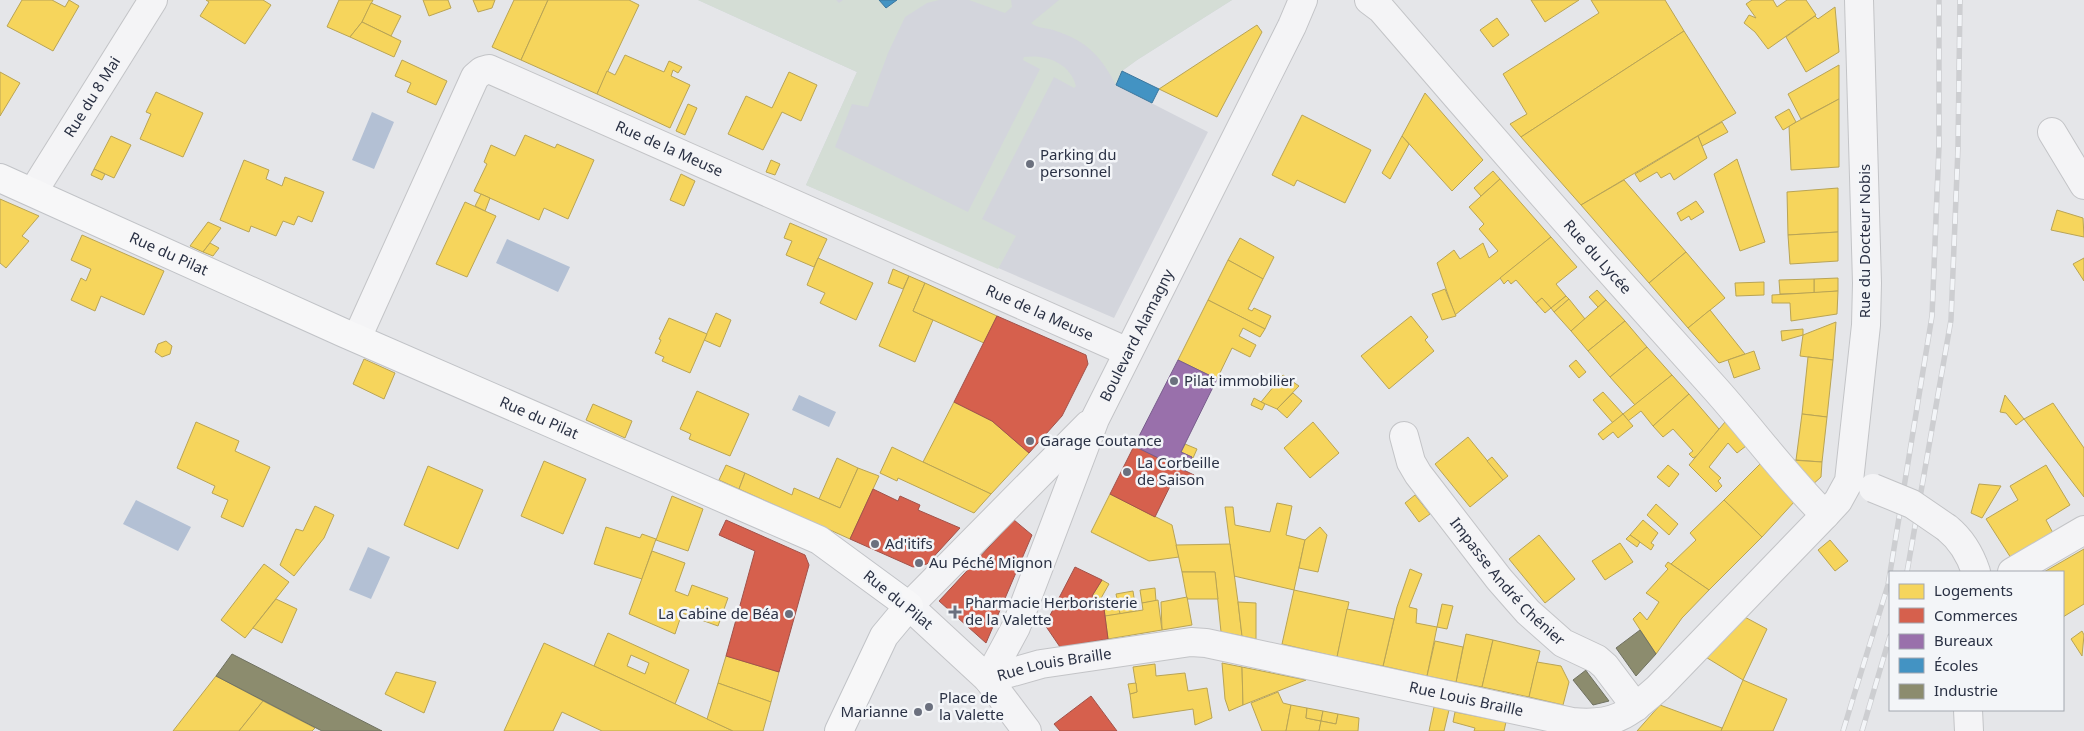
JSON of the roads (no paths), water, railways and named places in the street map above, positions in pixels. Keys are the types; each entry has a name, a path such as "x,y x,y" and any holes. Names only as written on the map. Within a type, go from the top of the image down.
{"main road":[{"name":"Rue du Pilat","path":"0,178 357,338 819,540 909,606"},
{"path":"839,731 884,636 909,606"}],"street":[{"name":"Rue du 8 Mai","path":"33,192 153,0"},
{"name":"Boulevard Alamagny","path":"988,679 1016,627 1095,419 1292,26 1303,0"},
{"name":"Rue du Lycée","path":"1369,0 1382,10 1504,153 1739,415 1803,493 1825,515"},
{"name":"Rue du Docteur Nobis","path":"1859,0 1867,283 1861,485"},
{"name":"Rue de la Meuse","path":"357,338 475,77 489,68 1128,352"},
{"path":"2052,132 2084,185"},
{"path":"909,606 1095,419"},
{"name":"Impasse André Chénier","path":"1404,436 1411,462 1418,474 1499,579 1528,612 1557,638 1575,650 1597,659 1605,666 1636,707"},
{"name":"Rue Louis Braille","path":"988,679 1041,664 1191,642 1216,645 1572,722 1595,724 1617,719 1636,707 1658,688 1838,501 1861,485"},
{"path":"1861,485 1912,504 1947,528 1970,554 1976,571"},
{"path":"2014,571 2084,530"},
{"name":"Rue du Pilat","path":"909,606 988,679 1027,731"},
{"path":"1968,711 1969,731"}],"water":[{"path":"372,112 394,122 374,169 352,160"},
{"path":"507,239 570,267 558,292 496,263"},
{"path":"799,395 836,412 829,427 792,410"},
{"path":"136,500 191,527 178,551 123,524"},
{"path":"368,547 390,557 371,599 349,590"}],"railway":[{"path":"1890,571 1932,316 1939,146 1939,0"},
{"path":"1907,571 1951,320 1958,148 1960,0"},
{"path":"1843,731 1889,579"},
{"path":"1862,731 1889,639"}],"place":[{"name":"Parking du personnel","path":"1030,164"},
{"name":"Pilat immobilier","path":"1174,381"},
{"name":"Garage Coutance","path":"1030,441"},
{"name":"La Corbeille de Saison","path":"1127,472"},
{"name":"Ad'itifs","path":"875,544"},
{"name":"Au Péché Mignon","path":"919,563"},
{"name":"Pharmacie Herboristerie de la Valette","path":"955,612"},
{"name":"La Cabine de Béa","path":"789,614"},
{"name":"Place de la Valette","path":"929,707"},
{"name":"Marianne","path":"918,712"}]}
